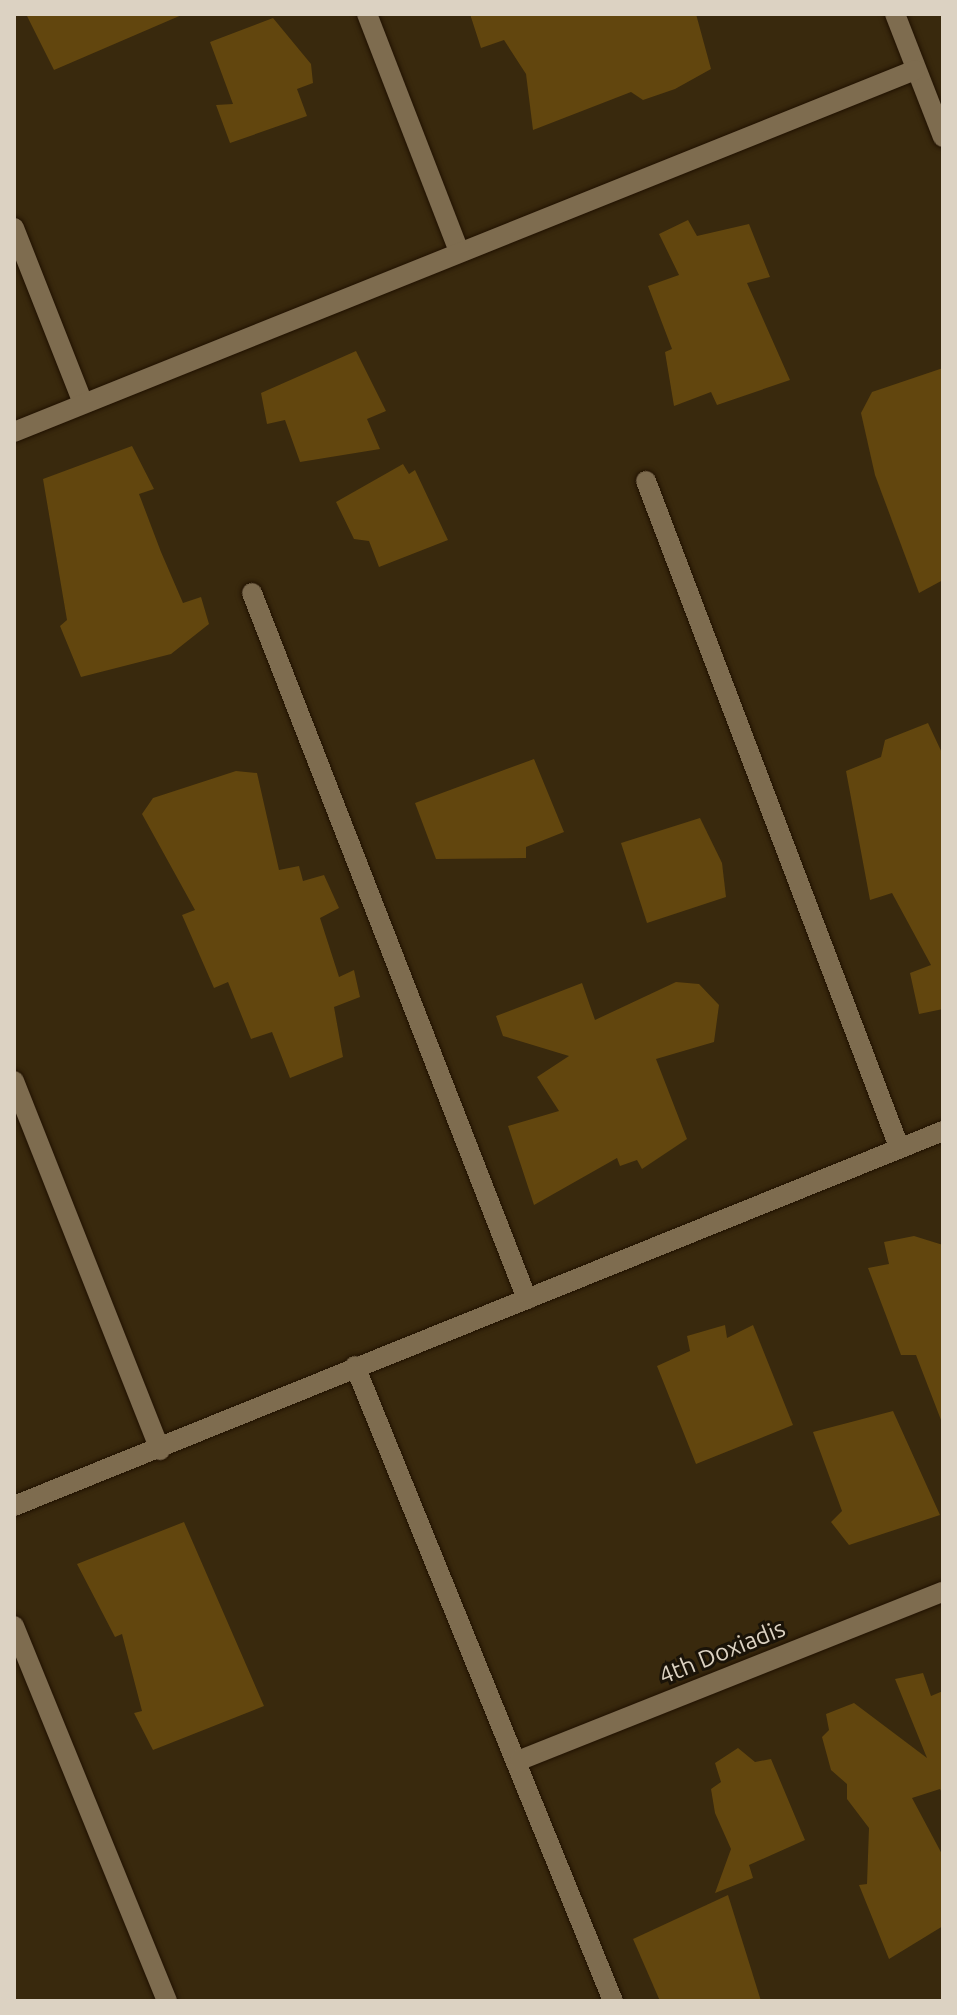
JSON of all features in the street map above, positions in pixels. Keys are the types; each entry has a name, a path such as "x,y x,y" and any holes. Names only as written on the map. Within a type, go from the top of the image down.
{"street":[{"path":"367,14 458,249"},
{"path":"895,14 943,137"},
{"path":"14,432 458,249 915,70"},
{"path":"14,228 83,403"},
{"path":"646,481 899,1147"},
{"path":"252,593 527,1299"},
{"path":"14,1081 160,1450"},
{"path":"14,1506 160,1450 355,1366 943,1131"},
{"path":"355,1366 520,1760 613,2001"},
{"name":"4th Doxiadis","path":"520,1760 943,1592"},
{"path":"14,1626 167,2001"}],"building":[{"path":"26,14 184,14 54,70"},
{"path":"470,14 696,14 711,69 675,89 643,100 631,92 533,130 526,74 504,40 481,48"},
{"path":"273,18 311,64 313,83 297,89 307,116 230,143 216,105 233,104 210,42"},
{"path":"688,220 697,236 749,224 770,277 747,283 790,380 717,405 711,392 674,406 665,352 672,349 648,286 679,275 659,234"},
{"path":"356,351 386,411 367,419 380,449 300,462 285,420 267,424 261,393"},
{"path":"943,368 943,580 919,593 875,475 861,413 872,392"},
{"path":"132,446 154,489 139,494 183,603 201,597 209,624 171,654 81,677 60,626 67,620 43,479"},
{"path":"403,464 409,474 415,470 448,540 379,567 369,541 354,539 336,502"},
{"path":"928,723 943,755 943,1009 919,1014 910,973 931,965 892,893 870,900 846,771 881,757 885,740"},
{"path":"534,759 564,832 526,847 526,858 436,859 415,803"},
{"path":"236,771 257,773 279,870 299,866 303,881 324,875 339,908 320,918 339,977 354,970 360,997 334,1007 343,1057 290,1078 272,1032 251,1039 228,982 214,988 182,915 195,910 142,814 153,798"},
{"path":"700,818 722,863 726,897 647,923 621,843"},
{"path":"676,982 699,984 719,1005 714,1042 656,1059 687,1139 642,1169 637,1160 620,1166 617,1158 534,1205 508,1126 559,1111 537,1077 569,1056 503,1036 496,1016 582,983 595,1020"},
{"path":"914,1236 943,1245 941,1420 916,1355 901,1355 868,1268 889,1264 884,1242"},
{"path":"725,1325 727,1338 753,1325 793,1425 696,1464 657,1366 690,1351 687,1336"},
{"path":"893,1411 940,1515 849,1545 831,1522 842,1511 813,1432"},
{"path":"184,1522 264,1706 153,1750 134,1713 142,1711 122,1634 115,1637 77,1564"},
{"path":"923,1673 931,1696 943,1691 943,1795 940,1789 912,1798 943,1856 943,1926 889,1959 859,1885 867,1884 869,1828 847,1799 847,1784 831,1770 822,1737 829,1730 826,1714 854,1703 927,1758 895,1679"},
{"path":"738,1748 755,1762 771,1759 805,1840 749,1865 753,1878 715,1893 731,1849 715,1813 711,1789 721,1782 715,1763"},
{"path":"728,1895 761,2001 660,2001 633,1939"}]}
